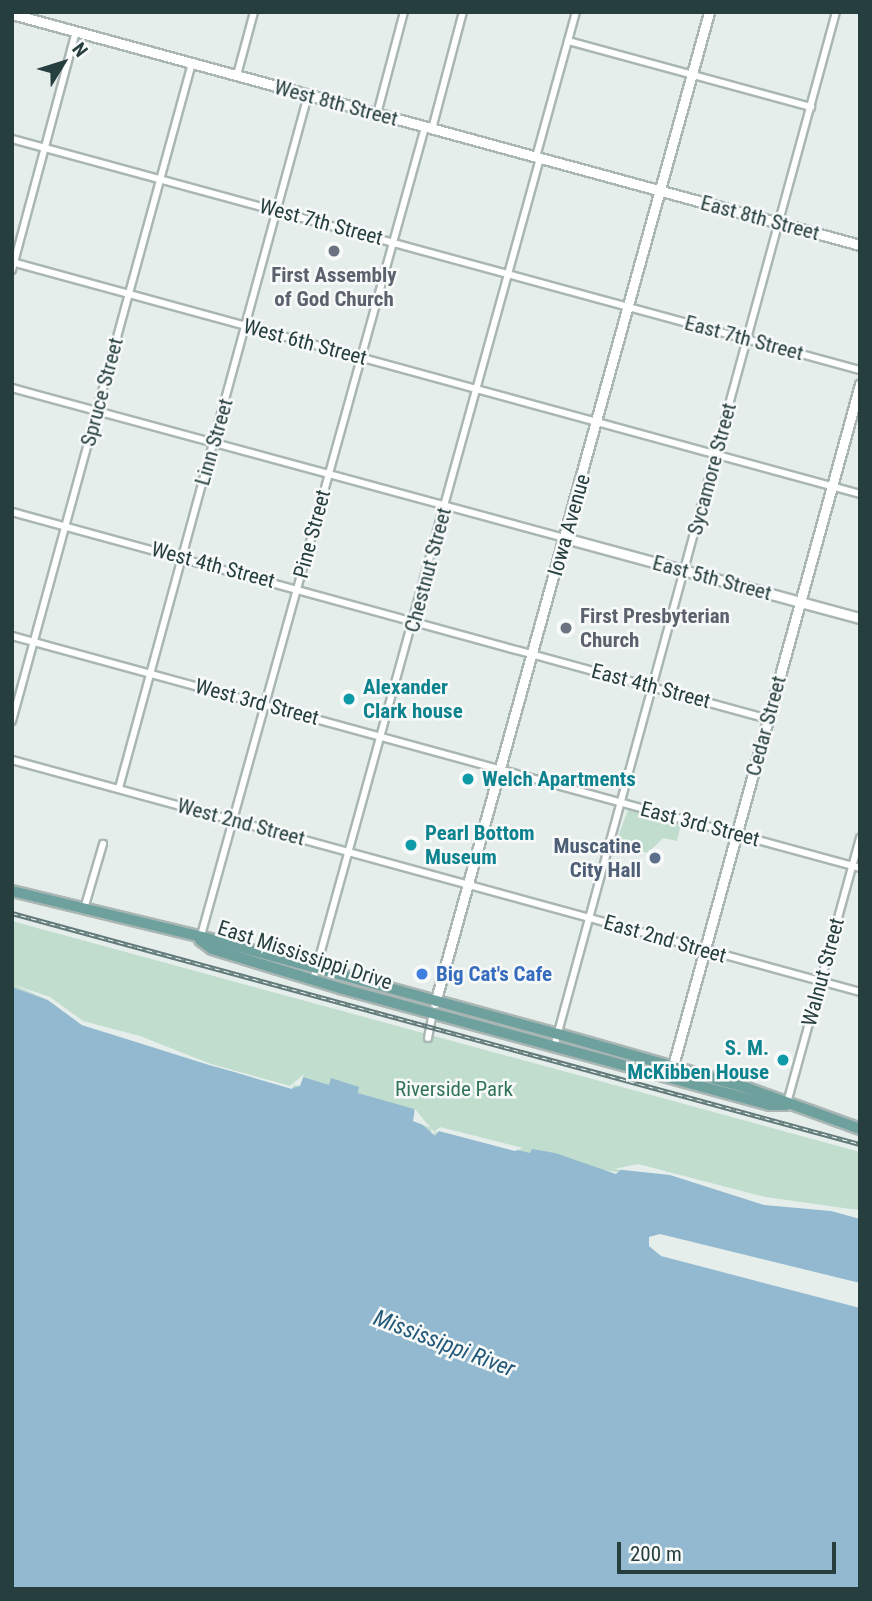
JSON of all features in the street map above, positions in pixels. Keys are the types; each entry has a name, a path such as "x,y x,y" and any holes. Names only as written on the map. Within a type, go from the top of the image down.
{"main road":[{"name":"Iowa Avenue","path":"435,1003 534,654 709,12"},
{"name":"West 8th Street","path":"12,14 660,191"},
{"name":"East 8th Street","path":"660,191 860,245"},
{"name":"Cedar Street","path":"672,1069 860,384"},
{"name":"East 5th Street","path":"565,538 860,618"},
{"path":"12,891 200,940"},
{"name":"East Mississippi Drive","path":"200,940 558,1034 672,1069 747,1088 786,1105 860,1129"},
{"name":"East Mississippi Drive","path":"200,940 212,949 313,981 770,1105 786,1105"}],"street":[{"path":"237,75 254,12"},
{"path":"377,114 404,12"},
{"name":"Pine Street","path":"200,940 392,242 463,12"},
{"name":"Chestnut Street","path":"313,981 509,274 576,12"},
{"name":"Sycamore Street","path":"554,1047 836,12"},
{"path":"13,265 76,31"},
{"path":"568,41 811,107"},
{"name":"Spruce Street","path":"12,721 192,63"},
{"name":"Linn Street","path":"119,788 308,95"},
{"name":"West 7th Street","path":"12,139 629,307"},
{"name":"West 6th Street","path":"13,265 129,294 860,494"},
{"name":"East 7th Street","path":"629,307 860,370"},
{"path":"12,388 565,538"},
{"name":"West 4th Street","path":"12,512 534,654"},
{"name":"West 3rd Street","path":"12,636 501,769"},
{"name":"East 4th Street","path":"534,654 768,719"},
{"name":"West 2nd Street","path":"12,760 470,885"},
{"name":"East 3rd Street","path":"501,769 856,867"},
{"name":"Walnut Street","path":"786,1105 856,867 860,838"},
{"path":"84,909 103,844"},
{"name":"East 2nd Street","path":"470,885 860,992"},
{"name":"Iowa Avenue","path":"428,1038 435,1003"}],"green space":[{"path":"628,810 681,824 677,841 663,838 648,853 615,845"},
{"name":"Riverside Park","path":"12,921 860,1152 860,1214 558,1162 509,1186 379,1099 358,1093 359,1088 339,1095 292,1089 82,1025 48,1000 12,987"}],"water":[{"name":"Mississippi River","path":"12,987 48,1000 82,1025 209,1065 293,1088 300,1086 303,1077 329,1085 331,1078 359,1087 358,1093 414,1109 416,1119 435,1136 439,1131 530,1153 532,1149 555,1153 616,1174 622,1169 665,1171 765,1200 860,1214 860,1589 12,1589"}],"pier":[{"path":"12,984 50,997 83,1021 140,1036 211,1064 290,1086 304,1074 300,1086 294,1085 292,1089 82,1025 48,1000"},
{"path":"415,1109 431,1128 413,1121"},
{"path":"440,1127 523,1148 515,1151 439,1131 432,1134 431,1128 434,1132"},
{"path":"638,1164 765,1197 858,1210 860,1219 831,1211 764,1205 670,1175 614,1169"},
{"path":"660,1234 860,1283 860,1308 661,1256 649,1246 649,1237"}],"railway":[{"path":"12,913 860,1144"}],"place":[{"name":"First Assembly of God Church","path":"334,251"},
{"name":"First Presbyterian Church","path":"566,628"},
{"name":"Alexander Clark house","path":"349,699"},
{"name":"Welch Apartments","path":"468,779"},
{"name":"Pearl Bottom Museum","path":"411,845"},
{"name":"Muscatine City Hall","path":"655,858"},
{"name":"Big Cat's Cafe","path":"422,974"},
{"name":"S. M. McKibben House","path":"783,1060"}]}
